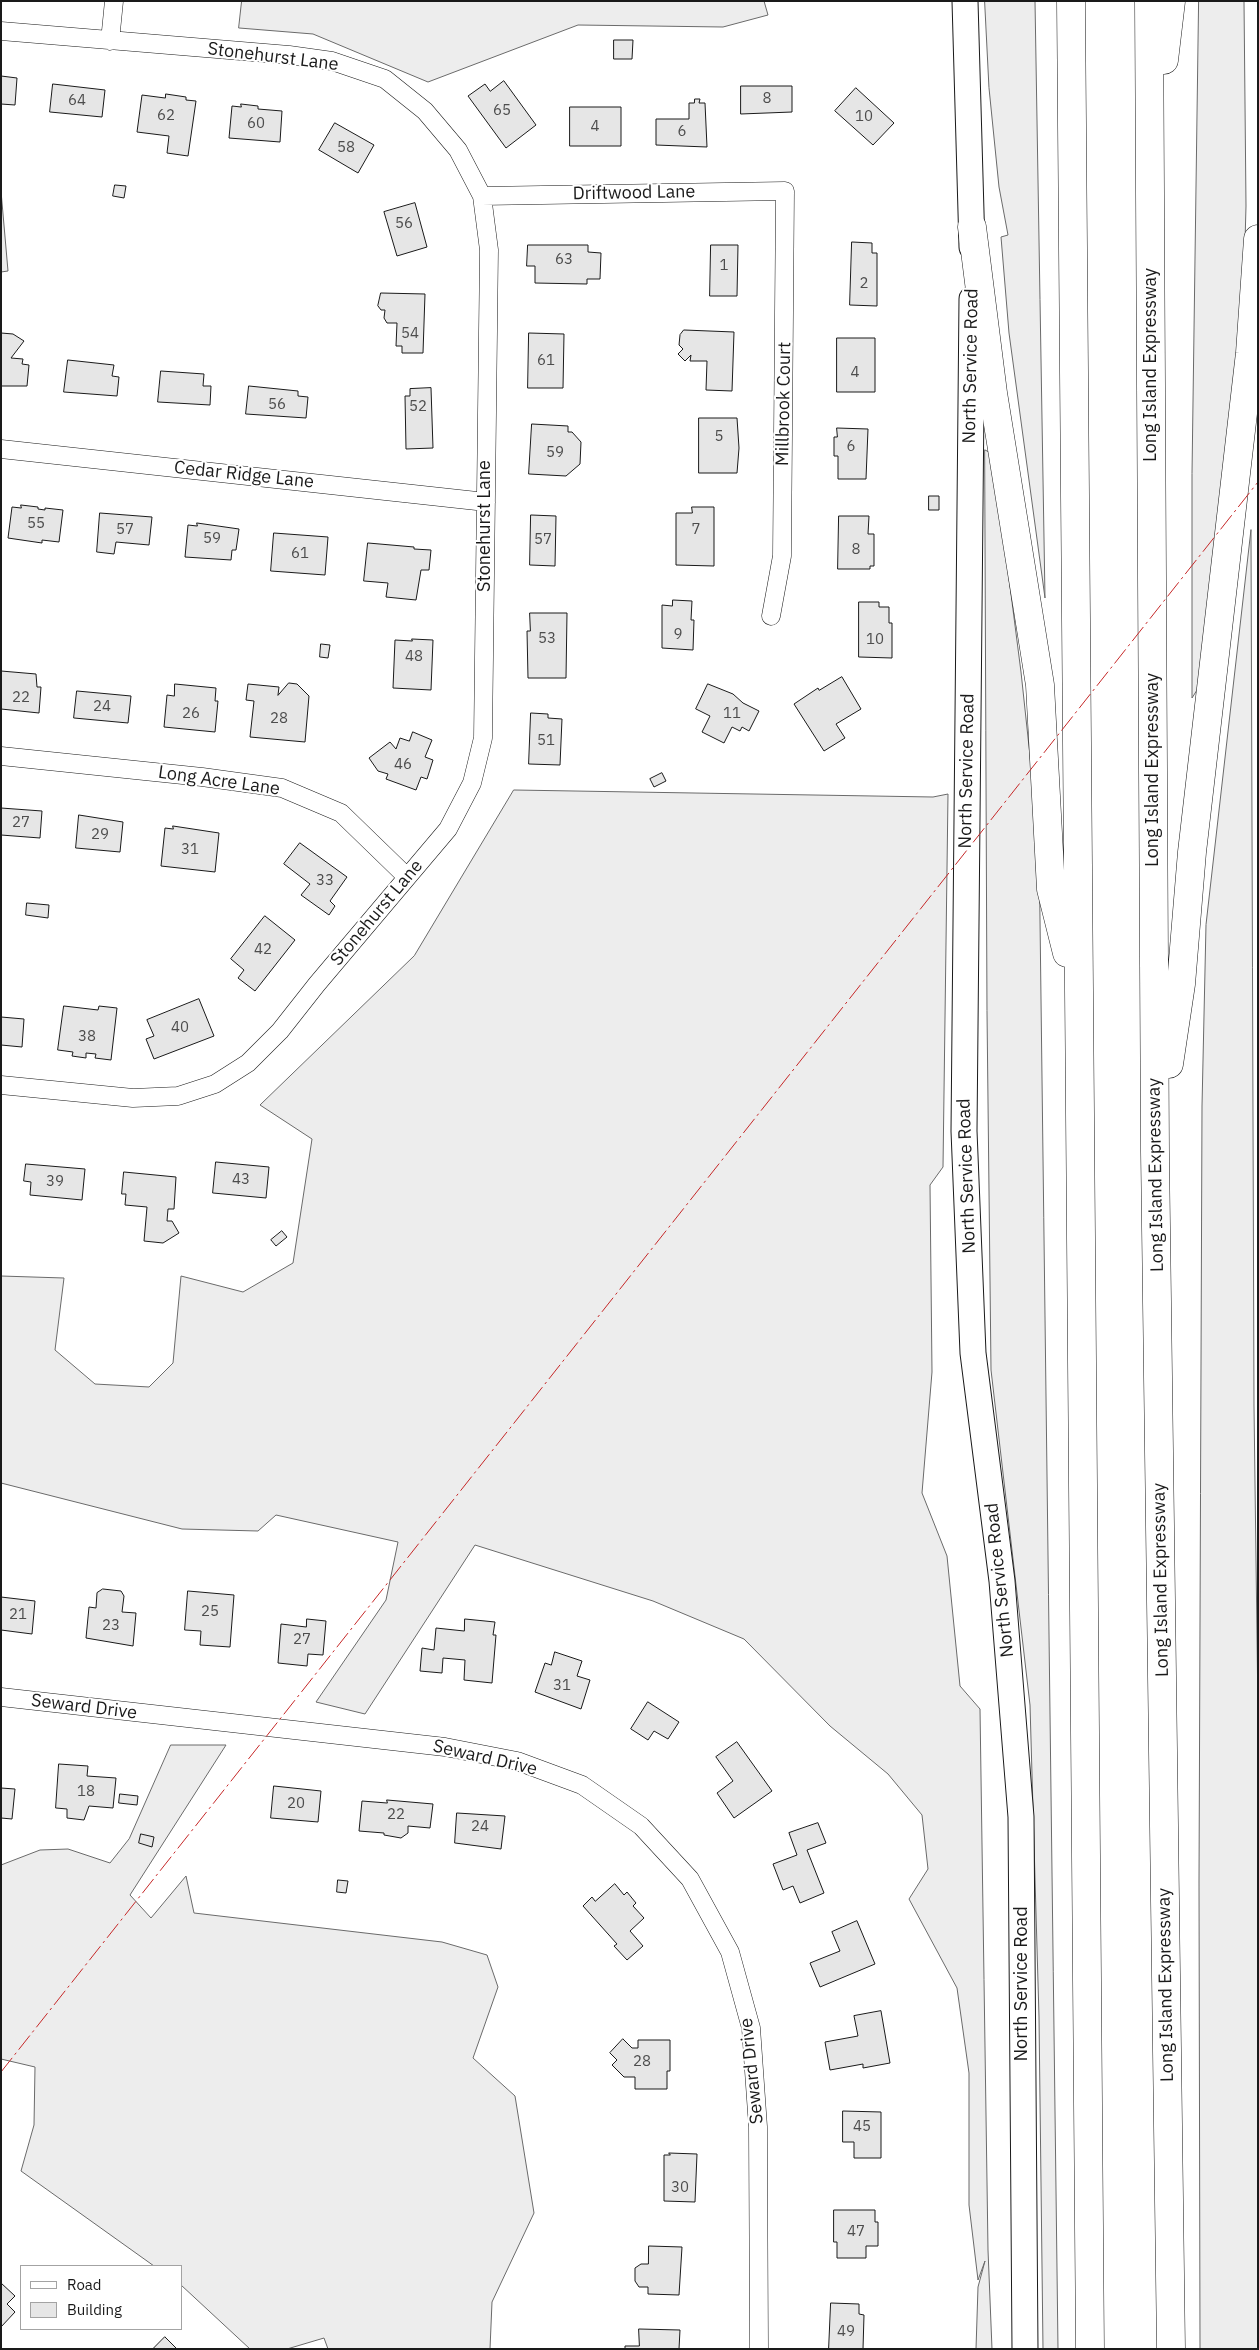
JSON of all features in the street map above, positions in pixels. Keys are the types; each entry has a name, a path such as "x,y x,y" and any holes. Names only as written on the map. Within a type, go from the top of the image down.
{"highway":[{"path":"1058,1 1074,167"},
{"path":"1071,1 1074,167 1078,994 1090,2349"},
{"name":"Long Island Expressway","path":"1149,1 1155,1152 1171,2349"},
{"path":"1150,171 1172,1"},
{"path":"972,227 993,393 1040,685 1051,890 1078,994"},
{"path":"1155,1152 1180,984 1192,852 1250,353 1258,239"}],"main road":[{"name":"North Service Road","path":"965,1 972,227 964,1131 973,1353 1002,1580 1021,1817 1025,2349"}],"street":[{"path":"110,41 114,1"},
{"name":"Stonehurst Lane","path":"1,31 289,55 332,61 385,79 425,111 458,150 482,196 489,250 483,738 472,783 448,829 280,1031 248,1063 214,1084 178,1096 133,1098 1,1085"},
{"name":"Driftwood Lane","path":"482,196 785,191"},
{"name":"Millbrook Court","path":"771,616 782,556 785,191"},
{"name":"Cedar Ridge Lane","path":"1,449 486,502"},
{"name":"Long Acre Lane","path":"1,756 202,777 282,788 341,813 407,877"},
{"name":"Seward Drive","path":"1,1698 445,1747 517,1762 582,1785 641,1826 690,1879 726,1944 730,1952 751,2028 758,2127 760,2349"}],"shaded area":[{"path":"242,1 764,1 768,15 723,27 578,25 428,82 313,34 239,28"},
{"path":"985,1 1035,1 1045,598 1009,333 1001,237 1008,235 999,187 989,88"},
{"path":"1199,1 1244,1 1246,206 1243,316 1202,682 1192,698 1192,474"},
{"path":"1,191 8,271 1,272"},
{"path":"985,450 993,454 1021,672 1039,840 1058,2349 1043,2349 1039,2017 1030,1705 991,1370 987,1011"},
{"path":"1251,530 1254,1406 1258,1713 1258,2349 1200,2349 1199,1881 1202,1106 1206,925"},
{"path":"514,790 933,797 948,794 943,1167 930,1185 932,1372 922,1493 947,1556 960,1686 980,1709 988,2250 992,2349 976,2349 978,2287 985,2261 978,2280 969,2205 969,2073 957,1988 909,1899 928,1869 922,1815 888,1774 830,1726 744,1639 653,1601 475,1545 365,1714 316,1702 386,1600 398,1542 276,1515 258,1531 182,1529 1,1483 1,1276 64,1278 55,1350 95,1384 149,1387 173,1363 181,1276 243,1292 293,1263 312,1139 260,1105 414,956"},
{"path":"171,1745 226,1745 130,1895 151,1918 186,1876 194,1913 442,1942 487,1955 498,1987 473,2058 515,2096 534,2213 492,2302 490,2349 328,2349 324,2338 287,2349 250,2349 182,2286 182,2265 153,2265 21,2171 34,2125 35,2067 1,2059 1,1865 40,1850 68,1849 110,1863 129,1839"}],"building":[{"path":"614,40 633,40 632,59 614,59"},
{"path":"1,76 17,78 15,105 1,104"},
{"path":"504,81 536,125 506,148 468,96 485,84 490,91"},
{"path":"53,84 105,90 102,117 50,112"},
{"path":"741,86 792,86 792,112 741,114"},
{"path":"856,88 894,123 873,145 835,111"},
{"path":"166,94 186,97 186,100 196,101 188,156 167,153 169,136 137,132 142,95 165,98"},
{"path":"695,99 700,99 699,103 705,103 707,147 656,145 656,119 689,119 689,103 694,103"},
{"path":"241,104 258,106 258,109 282,111 280,142 229,138 232,106 241,107"},
{"path":"570,107 621,107 621,146 570,146"},
{"path":"335,123 374,145 358,173 319,150"},
{"path":"115,185 126,186 124,198 113,196"},
{"path":"415,203 427,247 397,256 384,212"},
{"path":"852,242 872,243 872,253 877,253 877,306 850,305"},
{"path":"528,245 588,245 588,252 601,253 600,279 587,279 587,284 535,283 535,266 527,266"},
{"path":"711,245 738,245 737,296 710,296"},
{"path":"381,293 425,294 423,353 402,353 402,346 396,346 397,323 387,323 384,318 385,310 381,310 378,306"},
{"path":"684,330 734,332 732,391 706,390 707,361 690,361 691,355 685,361 678,354 683,349 679,345 680,335"},
{"path":"1,333 13,334 24,341 11,358 23,359 22,364 29,365 27,386 1,386"},
{"path":"529,333 564,334 563,388 528,388"},
{"path":"837,338 875,338 875,392 837,392"},
{"path":"68,360 114,365 112,376 119,377 117,396 64,392"},
{"path":"161,371 204,374 203,386 211,386 210,405 158,402"},
{"path":"249,386 298,391 298,396 308,397 306,418 246,414"},
{"path":"431,388 433,448 406,449 405,396 410,396 410,389"},
{"path":"699,418 737,418 739,448 737,473 699,473"},
{"path":"532,424 568,426 568,432 572,432 581,442 580,464 566,476 529,474"},
{"path":"837,428 868,429 866,479 838,479 838,456 834,456 834,437 837,437"},
{"path":"929,496 939,496 939,510 929,510"},
{"path":"21,505 38,507 38,509 45,510 45,508 63,510 59,542 42,540 42,543 8,538 12,507 21,508"},
{"path":"692,507 714,507 714,566 676,565 676,513 692,513"},
{"path":"100,513 152,517 149,545 116,542 114,554 97,552"},
{"path":"531,515 556,516 555,566 530,565"},
{"path":"839,516 869,516 868,534 874,534 874,566 870,566 870,569 838,569"},
{"path":"197,523 239,529 236,550 232,550 231,560 185,557 188,525 197,526"},
{"path":"274,533 328,537 325,575 271,571"},
{"path":"368,543 431,550 429,570 421,570 416,600 386,597 388,583 364,581"},
{"path":"673,600 692,601 691,620 694,620 693,650 662,648 662,605 672,606"},
{"path":"859,602 879,602 879,607 889,607 889,623 892,623 892,658 859,657"},
{"path":"530,613 567,613 566,678 528,678 527,631 530,631"},
{"path":"412,639 433,640 431,690 393,688 395,640 412,641"},
{"path":"321,644 330,645 328,658 320,657"},
{"path":"1,671 36,674 37,687 41,687 39,713 1,709"},
{"path":"842,677 861,709 836,724 845,738 824,751 794,704 818,688 819,690"},
{"path":"289,683 297,684 309,696 305,742 250,737 254,701 246,700 248,684 279,687 278,695"},
{"path":"175,684 216,688 215,701 218,701 215,732 164,727 167,695 174,696"},
{"path":"708,684 733,694 743,703 759,711 749,731 742,727 740,731 732,727 724,743 702,732 710,716 696,709"},
{"path":"77,691 131,696 128,723 74,718"},
{"path":"531,713 548,714 548,718 562,719 560,765 529,764"},
{"path":"413,732 432,740 425,757 433,760 427,779 421,777 416,790 386,779 388,774 378,771 369,758 390,742 396,749 400,738 409,741"},
{"path":"662,773 666,781 654,787 650,779"},
{"path":"1,808 42,811 40,838 1,835"},
{"path":"79,815 123,822 120,852 76,848"},
{"path":"173,826 219,833 215,872 161,866 165,828 173,829"},
{"path":"300,843 347,877 330,901 335,906 329,915 301,895 310,884 284,864"},
{"path":"27,903 49,905 48,918 26,915"},
{"path":"265,916 295,940 255,991 238,978 244,970 231,959"},
{"path":"199,999 214,1036 154,1059 146,1039 154,1036 147,1020"},
{"path":"64,1006 98,1010 99,1006 117,1008 111,1060 95,1058 96,1054 86,1053 86,1058 72,1056 73,1052 58,1050"},
{"path":"1,1017 24,1019 22,1047 1,1045"},
{"path":"216,1162 269,1167 266,1198 213,1193"},
{"path":"26,1164 85,1169 82,1200 30,1195 31,1182 24,1181"},
{"path":"124,1172 176,1177 174,1209 168,1209 167,1221 172,1221 179,1233 163,1243 144,1241 147,1207 125,1205 126,1194 122,1194"},
{"path":"282,1231 287,1237 276,1246 271,1240"},
{"path":"103,1589 121,1591 124,1596 122,1612 136,1613 133,1646 86,1638 89,1607 96,1608 97,1593"},
{"path":"188,1591 234,1595 230,1647 200,1645 201,1631 185,1630"},
{"path":"1,1597 35,1601 32,1634 1,1630"},
{"path":"307,1619 326,1621 323,1655 308,1654 307,1666 278,1663 281,1624 306,1627"},
{"path":"465,1619 495,1622 493,1635 496,1635 492,1683 464,1680 465,1660 443,1658 442,1673 420,1671 422,1648 434,1650 436,1628 464,1631"},
{"path":"555,1652 582,1661 577,1676 590,1680 581,1709 535,1692 545,1663 551,1665"},
{"path":"648,1702 679,1722 668,1739 654,1731 648,1740 631,1729"},
{"path":"737,1742 772,1791 734,1818 717,1793 733,1781 716,1757"},
{"path":"59,1764 88,1766 87,1776 116,1778 113,1808 89,1806 84,1820 67,1818 67,1809 56,1808"},
{"path":"274,1786 321,1791 318,1822 271,1818"},
{"path":"1,1788 15,1789 12,1819 1,1818"},
{"path":"120,1794 138,1796 137,1805 119,1803"},
{"path":"387,1800 433,1804 430,1828 408,1826 408,1833 401,1838 384,1835 384,1833 359,1831 362,1801 387,1803"},
{"path":"457,1813 505,1816 501,1849 455,1843"},
{"path":"818,1823 826,1843 807,1850 824,1893 800,1903 793,1886 783,1890 773,1864 797,1855 789,1833"},
{"path":"141,1834 154,1837 152,1847 139,1843"},
{"path":"338,1880 348,1881 346,1893 337,1892"},
{"path":"615,1884 624,1895 627,1892 636,1903 633,1906 644,1918 630,1931 643,1946 627,1960 614,1946 617,1944 583,1906 592,1897 595,1901"},
{"path":"857,1921 875,1964 820,1987 810,1963 840,1951 832,1932"},
{"path":"881,2011 890,2063 863,2068 863,2064 830,2070 825,2042 858,2036 854,2016"},
{"path":"623,2039 632,2048 638,2048 638,2040 670,2040 670,2071 667,2071 667,2089 635,2089 635,2077 624,2077 612,2065 617,2060 610,2053"},
{"path":"843,2111 881,2112 881,2158 854,2158 854,2142 843,2142"},
{"path":"669,2153 697,2154 695,2202 664,2201 664,2155 670,2155"},
{"path":"834,2210 875,2210 875,2222 878,2222 878,2246 866,2246 866,2258 837,2258 837,2242 834,2242"},
{"path":"649,2246 682,2247 679,2295 648,2294 648,2287 639,2287 635,2281 635,2268 641,2264 648,2264"},
{"path":"1,2283 15,2296 7,2304 15,2312 1,2327"},
{"path":"831,2303 859,2304 859,2314 864,2315 863,2349 829,2349"},
{"path":"639,2329 680,2330 679,2349 625,2349 625,2346 639,2346"},
{"path":"165,2337 177,2349 153,2349"}],"power":[{"path":"1,2072 1258,482"}]}
